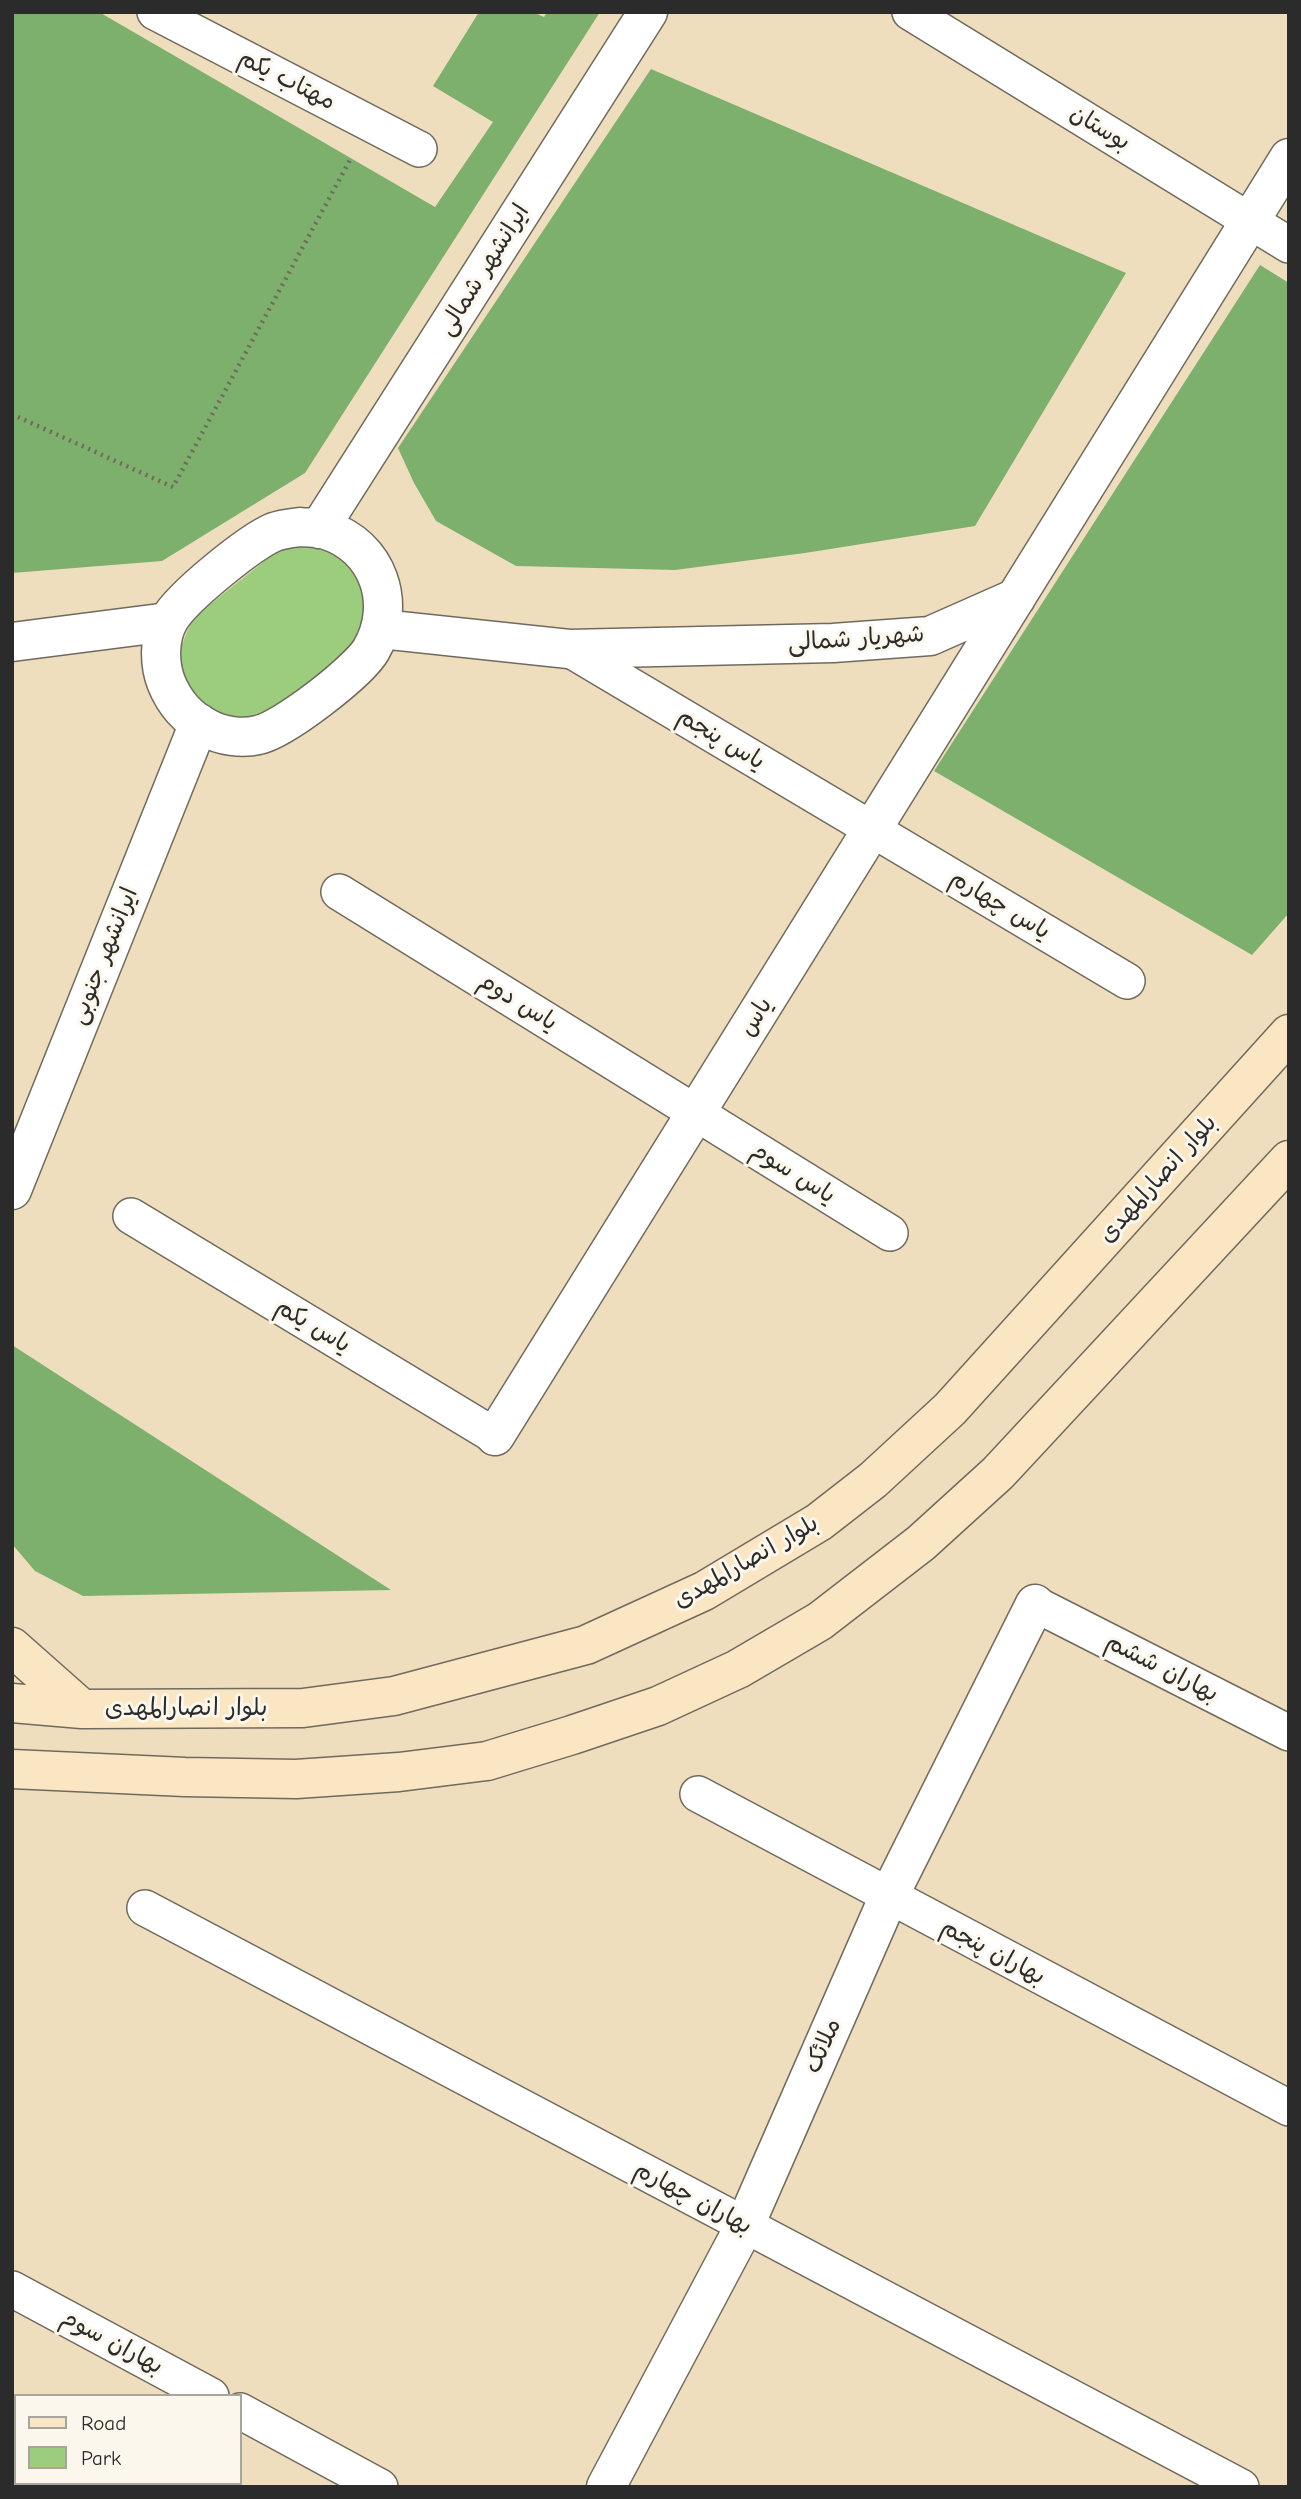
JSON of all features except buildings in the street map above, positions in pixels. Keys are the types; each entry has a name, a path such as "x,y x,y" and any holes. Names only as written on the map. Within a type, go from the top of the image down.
{"main road":[{"name":"بلوار انصارالمهدی","path":"12,1703 82,1709 303,1708 394,1696 586,1645 704,1591 818,1522 873,1480 950,1409 1289,1034"},
{"path":"12,1769 296,1779 399,1772 487,1761 658,1706 738,1669 821,1621 921,1544 998,1474 1289,1160"},
{"path":"12,1647 82,1709"}],"street":[{"name":"مهتاب یکم","path":"155,12 419,149"},
{"name":"ایرانشهر شمالی","path":"319,529 648,12"},
{"name":"بوستان","path":"910,12 1289,245"},
{"path":"1016,598 1289,158"},
{"path":"300,527 319,529 348,540 367,557 380,579 384,604 381,629 370,652 353,671 282,726 258,735 233,736 208,729 187,715 171,695 162,671 161,646 168,622 183,600 253,544 275,532 300,527"},
{"name":"شهریار شمالی","path":"381,629 569,649 833,643 930,636 1016,598"},
{"name":"یاس","path":"495,1436 1016,598"},
{"path":"12,642 168,622"},
{"name":"یاس پنجم","path":"569,649 872,829"},
{"name":"ایرانشهر جنوبی","path":"12,1190 199,723"},
{"name":"یاس چهارم","path":"872,829 1127,981"},
{"name":"یاس دوم","path":"339,892 696,1113"},
{"name":"یاس سوم","path":"696,1113 890,1233"},
{"name":"یاس یکم","path":"131,1216 495,1436"},
{"name":"بهاران ششم","path":"1035,1604 1289,1733"},
{"name":"ملائک","path":"606,2487 745,2225 888,1896 1035,1604"},
{"name":"بهاران پنجم","path":"698,1794 1289,2108"},
{"name":"بهاران چهارم","path":"145,1909 1241,2487"},
{"name":"بهاران سوم","path":"12,2289 207,2394"},
{"path":"242,2412 380,2487"}],"path":[{"path":"18,417 173,487 369,123"}],"green space":[{"path":"12,12 99,12 435,207 493,122 433,86 479,12 533,12 544,17 547,12 600,12 305,473 162,561 12,573"},
{"path":"651,69 1126,273 975,526 675,570 516,566 436,521 398,448"},
{"path":"1260,265 1289,283 1289,913 1252,955 934,771"},
{"path":"322,544 360,571 368,594 362,641 275,713 251,721 220,717 196,700 182,678 179,651 193,618 282,547"},
{"path":"12,1345 391,1590 83,1596 35,1571 12,1544"}]}
